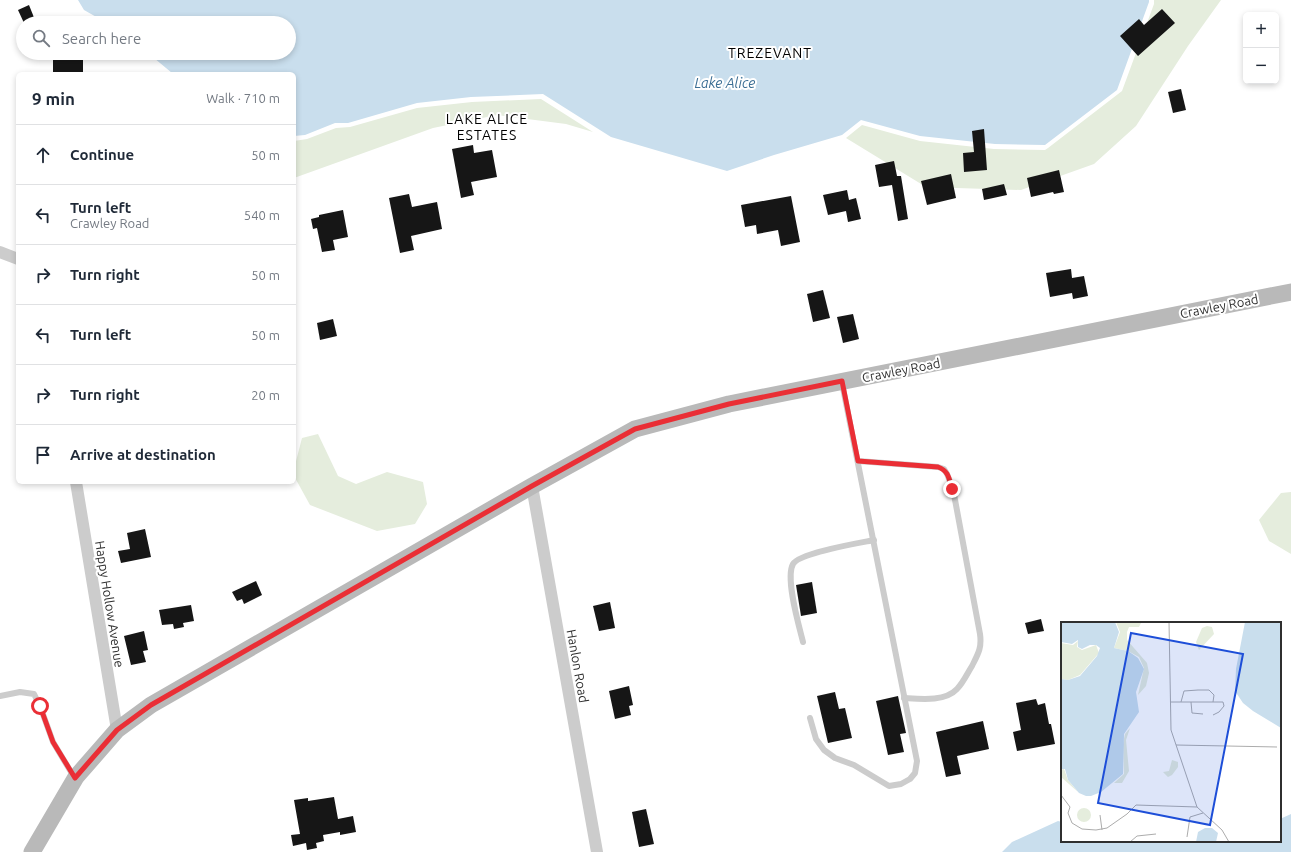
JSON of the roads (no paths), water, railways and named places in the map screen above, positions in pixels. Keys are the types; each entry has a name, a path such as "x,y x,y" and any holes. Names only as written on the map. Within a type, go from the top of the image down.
{"street":[{"path":"0,252 16,257"},
{"name":"Crawley Road","path":"32,852 75,778 117,730 151,705 532,486 635,429 729,404 1291,292"},
{"name":"Happy Hollow Avenue","path":"76,484 117,730"},
{"name":"Hanlon Road","path":"532,486 597,852"}],"lane":[{"path":"810,718 816,739 824,750 835,758 854,765 889,786 901,784 910,779 915,773 917,761 842,381"},
{"path":"858,461 938,467 944,469 952,489 968,569 980,634 980,652 957,690 951,694 925,699 904,698"},
{"path":"803,642 791,583 790,571 793,563 798,558 810,554 874,540"},
{"path":"0,696 20,692 34,694 53,742 75,778"}],"water":[{"name":"Lake Alice","path":"78,0 1149,0 1117,90 1045,145 995,144 920,136 861,120 842,135 774,155 727,171 611,137 543,94 471,97 417,103 348,123 335,123 305,135 296,136 296,72 171,72 156,60 296,60 296,16 95,16 84,10"},
{"path":"1291,814 1291,852 1002,852 1012,842 1058,821 1061,822 1061,842 1281,842 1281,819"}],"district":[{"name":"TREZEVANT","path":"770,53"},
{"name":"LAKE ALICE ESTATES","path":"487,128"}]}
